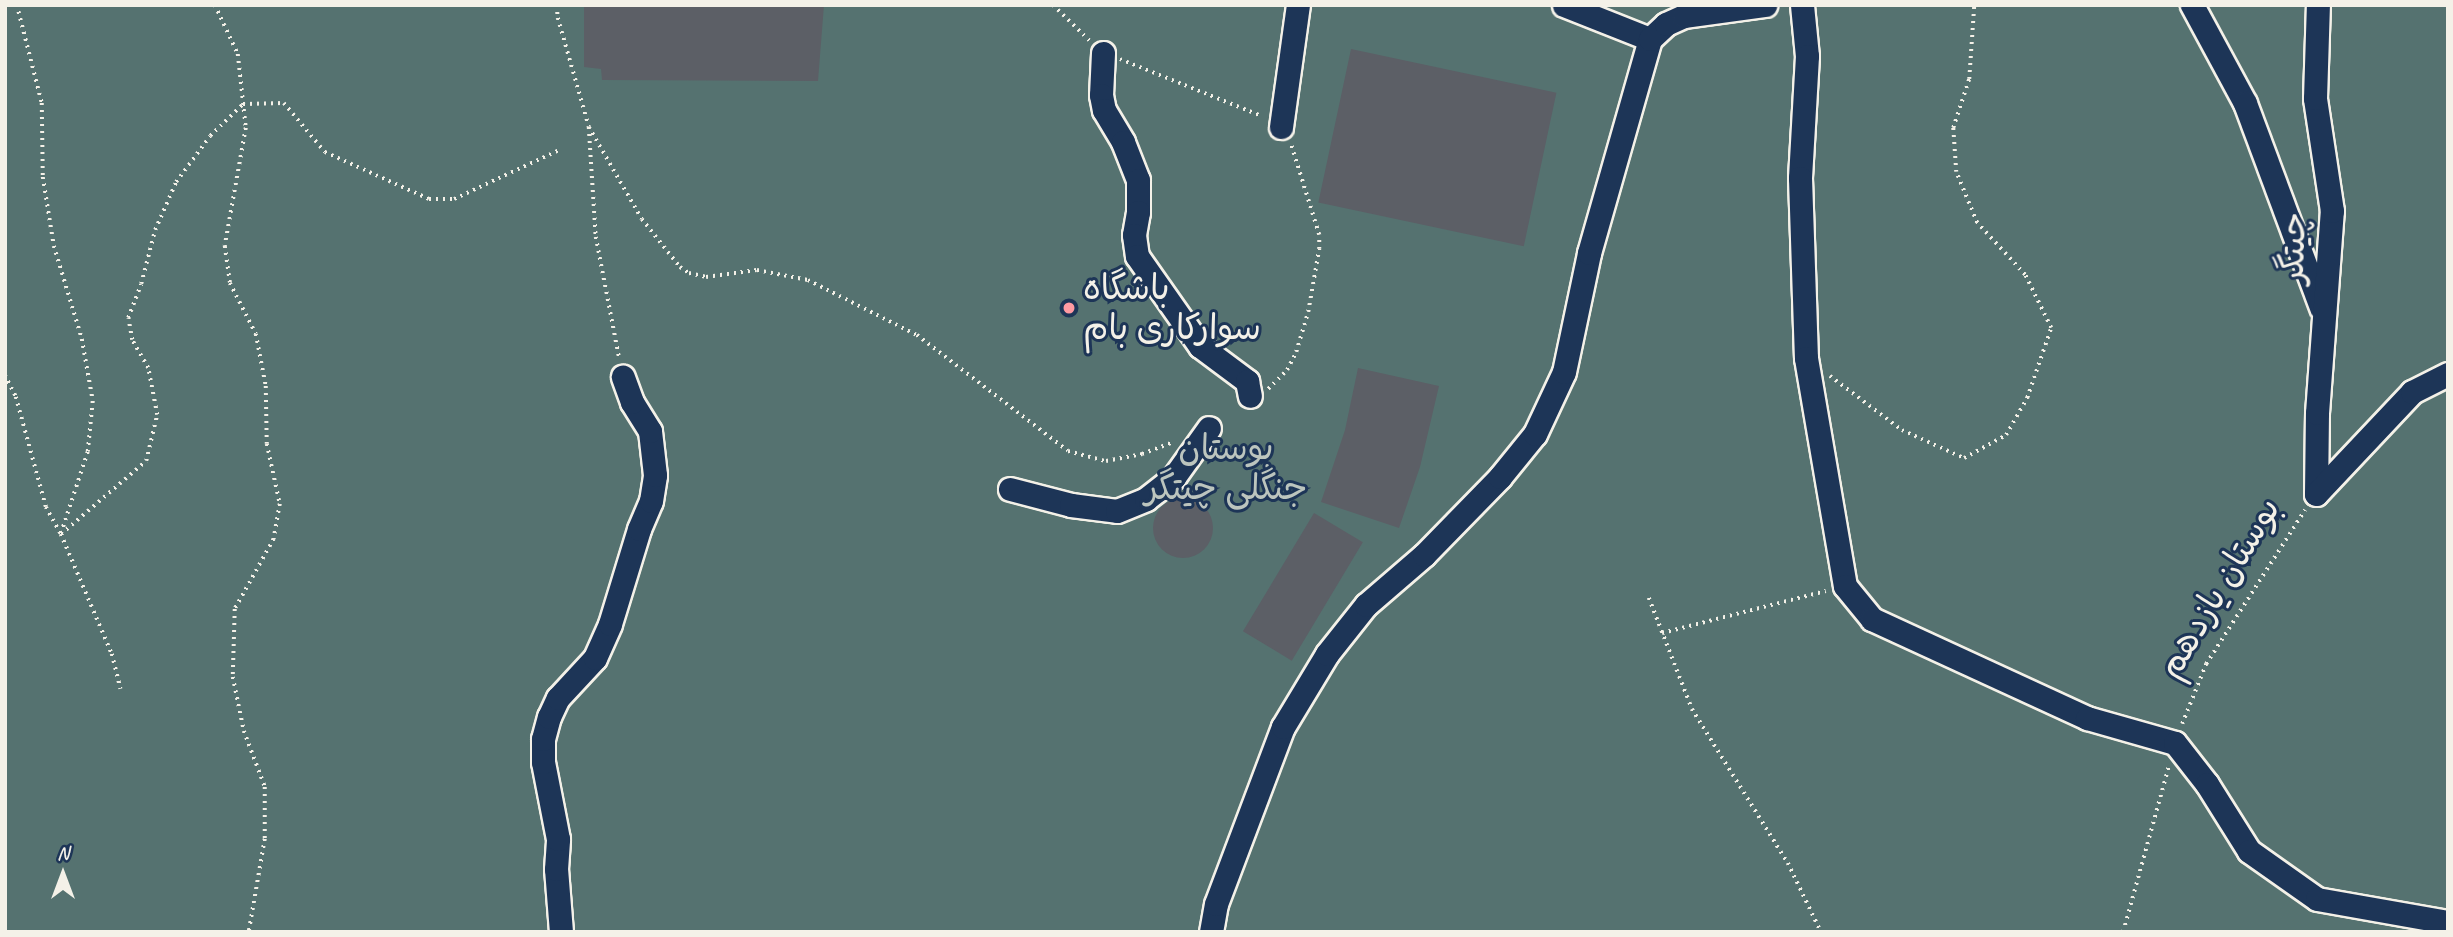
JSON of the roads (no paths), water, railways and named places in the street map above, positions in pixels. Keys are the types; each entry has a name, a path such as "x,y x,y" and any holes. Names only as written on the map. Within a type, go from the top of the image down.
{"street":[{"path":"1281,127 1298,5"},
{"path":"1564,5 1650,40"},
{"path":"1211,932 1216,904 1283,727 1328,654 1366,605 1424,555 1500,477 1535,434 1564,372 1589,253 1650,40 1666,24 1684,16 1765,5"},
{"path":"1802,5 1807,55 1800,178 1806,358 1845,586 1872,619 2087,718 2175,743 2207,784 2249,851 2286,880 2318,899 2448,922"},
{"path":"2192,5 2245,103 2325,316"},
{"name":"چیتگر","path":"2316,494 2332,211 2315,98 2318,5"},
{"path":"1103,53 1101,95 1104,110 1123,142 1138,180 1138,212 1134,235 1137,256 1200,346 1247,381 1250,396"},
{"name":"بوستان یازدهم","path":"2316,494 2412,392 2448,374"},
{"path":"561,932 556,869 558,839 543,762 543,739 558,698 595,658 610,624 639,528 651,501 654,475 650,431 632,402 623,377"},
{"path":"1010,489 1071,505 1117,511 1146,499 1174,477 1209,428"}],"place":[{"name":"باشگاه سوارکاری بام","path":"1069,308"}],"park label":[{"name":"بوستان جنگلی چیتگر","path":"1226,468"}]}
